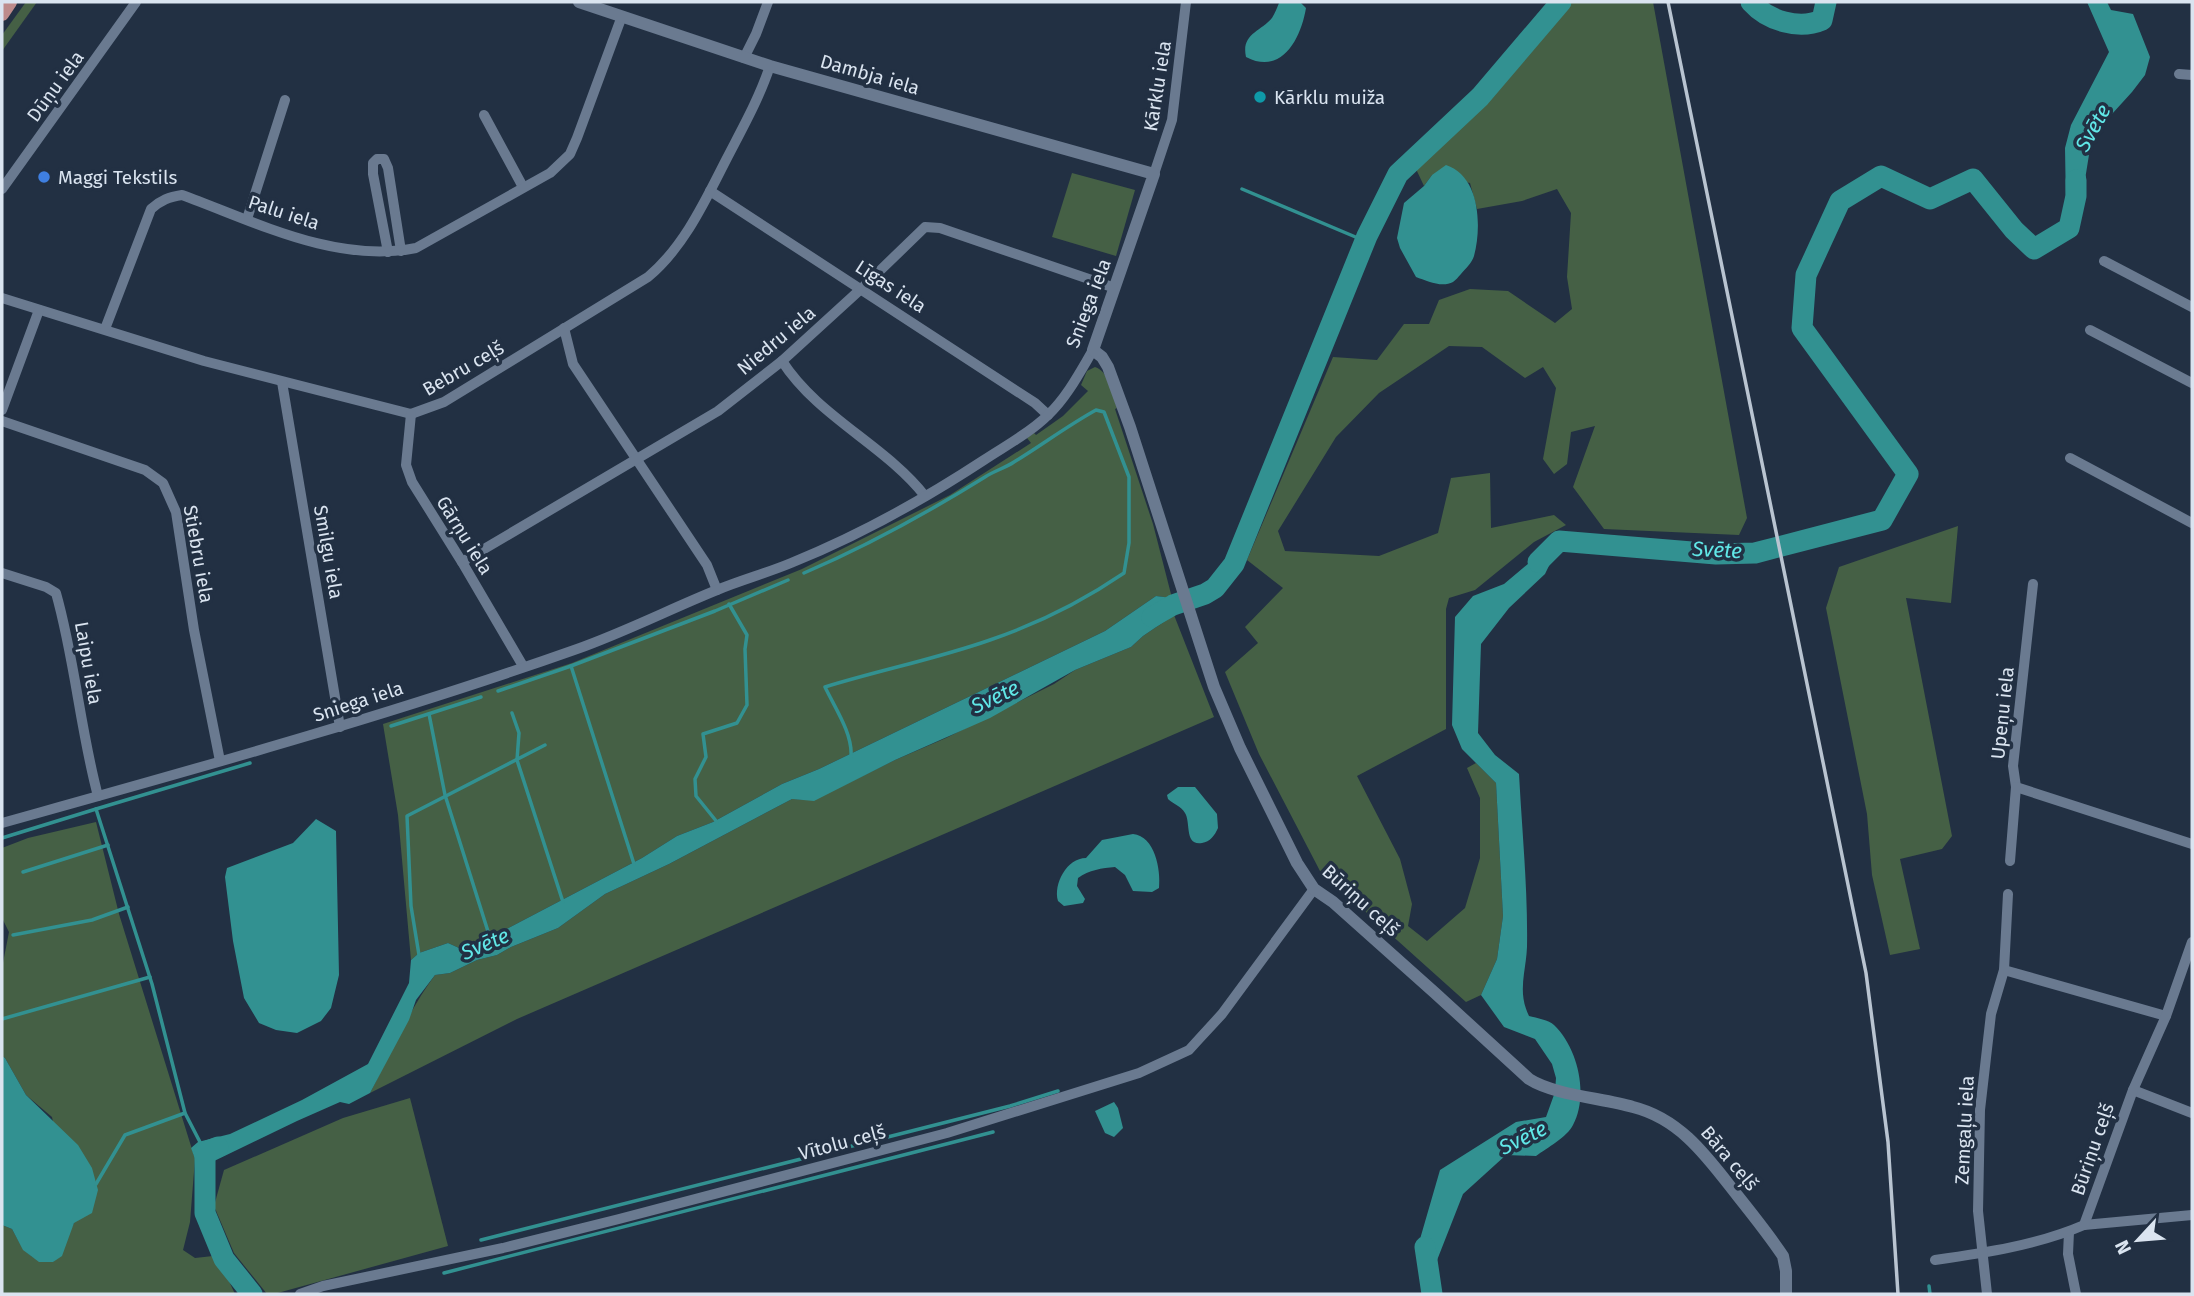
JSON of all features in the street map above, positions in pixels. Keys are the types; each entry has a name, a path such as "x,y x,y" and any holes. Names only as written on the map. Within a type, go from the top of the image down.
{"main road":[{"path":"2,14 10,2"}],"street":[{"name":"Dūņu iela","path":"2,189 136,2"},
{"name":"Dambja iela","path":"579,2 770,66 1154,174"},
{"path":"744,58 768,2"},
{"name":"Kārklu iela","path":"1154,174 1172,120 1186,2"},
{"name":"Palu iela","path":"105,329 151,209 170,197 182,195 285,233 349,251 401,251 416,247 550,173 570,154 622,16"},
{"name":"Bebru ceļš","path":"2,298 204,361 411,414 444,401 659,268 677,247 710,191 759,97 770,66"},
{"path":"2179,74 2192,75"},
{"path":"247,219 285,100"},
{"path":"484,115 523,187"},
{"path":"388,251 373,174 373,163 377,159 384,159 388,168 401,251"},
{"name":"Sniega iela","path":"3,819 98,796 340,727 626,631 717,590 790,564 925,496 990,456 1048,415 1064,397 1093,350 1154,174"},
{"name":"Līgas iela","path":"710,191 862,288 1035,403 1048,415"},
{"name":"Niedru iela","path":"462,562 718,411 782,361 925,227 940,229 1115,288"},
{"path":"2104,261 2192,307"},
{"path":"2,410 39,310"},
{"path":"564,328 573,364 707,565 717,590"},
{"path":"2090,330 2192,383"},
{"name":"Būriņu ceļš","path":"1093,350 1102,356 1108,367 1214,687 1240,748 1297,863 1314,889 1333,902 1529,1079 1544,1087"},
{"path":"782,361 793,378 816,401 911,480 925,496"},
{"name":"Smilgu iela","path":"282,382 340,727"},
{"name":"Gārņu iela","path":"411,414 406,465 412,482 523,666"},
{"name":"Stiebru iela","path":"2,421 145,470 163,483 176,512 194,630 220,761"},
{"path":"2070,458 2192,523"},
{"name":"Laipu iela","path":"2,573 46,587 56,593 98,796"},
{"name":"Upeņu iela","path":"2033,584 2013,766 2016,787 2192,844"},
{"path":"2010,861 2016,787"},
{"name":"Vītolu ceļš","path":"300,1294 323,1286 503,1248 947,1133 1139,1073 1189,1049 1199,1039 1222,1014 1314,889"},
{"name":"Zemgaļu iela","path":"1987,1294 1978,1211 1980,1110 1991,1014 2004,970 2008,894"},
{"name":"Būriņu ceļš","path":"1935,1260 1982,1253 2084,1226 2133,1090 2166,1016 2192,942"},
{"path":"2004,970 2166,1016"},
{"path":"2181,975 2192,979"},
{"name":"Bāra ceļš","path":"1544,1087 1636,1107 1666,1120 1689,1137 1708,1157 1783,1256 1786,1294"},
{"path":"2133,1090 2192,1113"},
{"path":"2084,1226 2192,1215"},
{"path":"2069,1232 2068,1254 2076,1294"}],"shaded area":[{"path":"26,2 37,2 2,51 2,35"},
{"path":"1572,2 1653,2 1747,518 1739,535 1604,529 1573,487 1595,426 1571,432 1567,464 1554,474 1543,459 1556,388 1543,367 1525,378 1482,347 1449,346 1379,393 1336,437 1278,531 1285,551 1379,556 1438,533 1451,478 1490,473 1491,528 1554,515 1566,525 1534,542 1475,590 1449,598 1446,609 1446,729 1357,776 1400,859 1412,904 1408,926 1427,941 1465,908 1480,858 1480,798 1467,768 1476,763 1496,783 1503,916 1497,959 1481,995 1466,1002 1320,871 1259,754 1225,672 1258,643 1245,627 1283,588 1247,560 1333,357 1377,360 1404,324 1429,324 1439,300 1470,289 1508,291 1555,323 1572,309 1567,277 1571,213 1557,189 1522,201 1477,209 1470,183 1432,175 1424,186 1416,169 1452,135"},
{"path":"1072,173 1135,190 1116,256 1052,237"},
{"path":"1095,367 1104,373 1112,390 1117,408 1115,409 1153,524 1172,598 1156,596 1105,631 819,769 782,784 713,822 677,836 642,858 503,931 459,948 448,943 419,953 411,960 398,815 383,724 572,663 802,569 950,495 1031,443 1027,438 1034,433 1036,435 1063,416 1088,391 1081,385 1087,371"},
{"path":"1958,526 1951,603 1906,598 1952,836 1942,849 1900,859 1920,949 1890,955 1872,875 1867,814 1826,608 1839,567"},
{"path":"1174,615 1214,717 517,1019 370,1093 409,1017 435,975 450,973 558,928 605,894 669,864 792,799 814,800 946,738 1054,684 1075,670 1131,647"},
{"path":"96,822 119,914 195,1159 190,1222 183,1250 195,1258 213,1256 235,1294 2,1294 2,1225 12,1229 27,1253 53,1262 74,1223 52,1117 26,1095 2,1056 2,968 9,932 2,918 2,848 28,838"},
{"path":"410,1098 448,1246 267,1294 234,1253 214,1206 224,1170 343,1118"}],"water":[{"path":"1300,2 1306,8 1300,31 1288,51 1270,62 1259,62 1246,57 1245,49 1249,38 1272,18 1279,3"},
{"path":"2087,2 2107,2 2111,10 2133,14 2150,57 2145,75 2092,136 2080,211 2066,207 2065,148 2071,125 2109,52"},
{"path":"1446,165 1466,180 1476,203 1478,217 1472,261 1449,284 1434,283 1416,277 1397,238 1404,203"},
{"path":"1553,543 1560,543 1545,574 1509,608 1481,644 1478,733 1495,755 1519,774 1527,926 1523,999 1529,1016 1552,1023 1569,1046 1575,1059 1580,1086 1578,1113 1573,1125 1562,1138 1536,1156 1506,1155 1463,1194 1432,1273 1424,1273 1418,1246 1440,1170 1516,1122 1546,1117 1555,1092 1556,1078 1552,1064 1535,1039 1504,1027 1481,995 1497,959 1503,916 1496,783 1462,749 1452,725 1455,617 1473,596 1504,584"},
{"path":"1156,596 1172,598 1176,609 1174,615 1131,647 1075,670 990,718 895,760 814,801 792,799 669,864 605,894 558,928 450,973 435,975 416,1000 409,1020 370,1093 349,1104 340,1102 210,1163 202,1165 195,1159 191,1148 198,1142 230,1134 302,1100 368,1064 409,983 411,960 419,953 448,943 459,948 503,931 642,858 677,836 713,822 782,784 819,769 1105,631"},
{"path":"1178,787 1195,787 1217,814 1218,828 1214,836 1207,841 1193,841 1185,813 1168,799 1167,795"},
{"path":"316,819 336,831 339,975 331,1008 321,1021 297,1033 276,1030 259,1023 244,998 225,877 227,868 293,843"},
{"path":"1133,834 1147,841 1155,855 1159,888 1152,892 1133,891 1125,875 1115,867 1105,868 1078,878 1077,886 1085,899 1083,903 1064,906 1058,901 1058,887 1067,867 1086,858 1102,840"},
{"path":"2,1056 26,1095 78,1145 92,1168 98,1190 92,1213 74,1223 62,1256 53,1262 39,1262 23,1250 12,1229 2,1225"},
{"path":"1114,1102 1123,1128 1114,1137 1105,1133 1095,1111"}],"waterway":[{"name":"Svēte","path":"1152,617 1173,605 1215,588 1234,564 1367,236 1398,174 1480,97 1561,2"},
{"name":"Svēte","path":"1751,2 1775,19 1794,24 1822,20 1826,2"},
{"name":"Svēte","path":"1538,562 1559,541 1716,554 1755,553 1882,520 1908,474 1802,328 1806,275 1840,201 1881,176 1930,199 1973,179 2014,230 2034,249 2069,228 2076,196 2076,180"},
{"path":"1242,189 1365,241"},
{"path":"804,573 919,516 1011,464 1096,410 1104,412 1129,477 1129,543 1124,573 1076,602 1008,634 825,687 846,730 851,757"},
{"path":"498,691 715,611 788,580"},
{"path":"717,822 696,796 695,779 706,757 703,734 737,723 747,705 747,635 729,604"},
{"path":"571,666 634,864"},
{"path":"391,726 481,697"},
{"path":"512,713 519,733 517,760 563,902"},
{"path":"429,714 445,795 491,941"},
{"path":"419,955 411,906 407,816 545,745"},
{"path":"201,1144 185,1113 152,984 96,809 250,763"},
{"path":"2,838 96,809"},
{"path":"23,872 108,845"},
{"path":"13,935 92,920 128,907"},
{"path":"2,1019 150,977"},
{"path":"481,1240 1010,1106 1058,1091"},
{"path":"96,1184 125,1135 185,1113"},
{"path":"444,1273 993,1132"},
{"path":"218,1147 205,1152 205,1213 224,1259 252,1294"},
{"name":"Svēte","path":"1425,1247 1432,1294"},
{"path":"1929,1286 1930,1294"}],"railway":[{"path":"1668,2 1866,973 1888,1142 1898,1294"}],"place":[{"name":"Kārklu muiža","path":"1260,97"},
{"name":"Maggi Tekstils","path":"44,177"}]}
